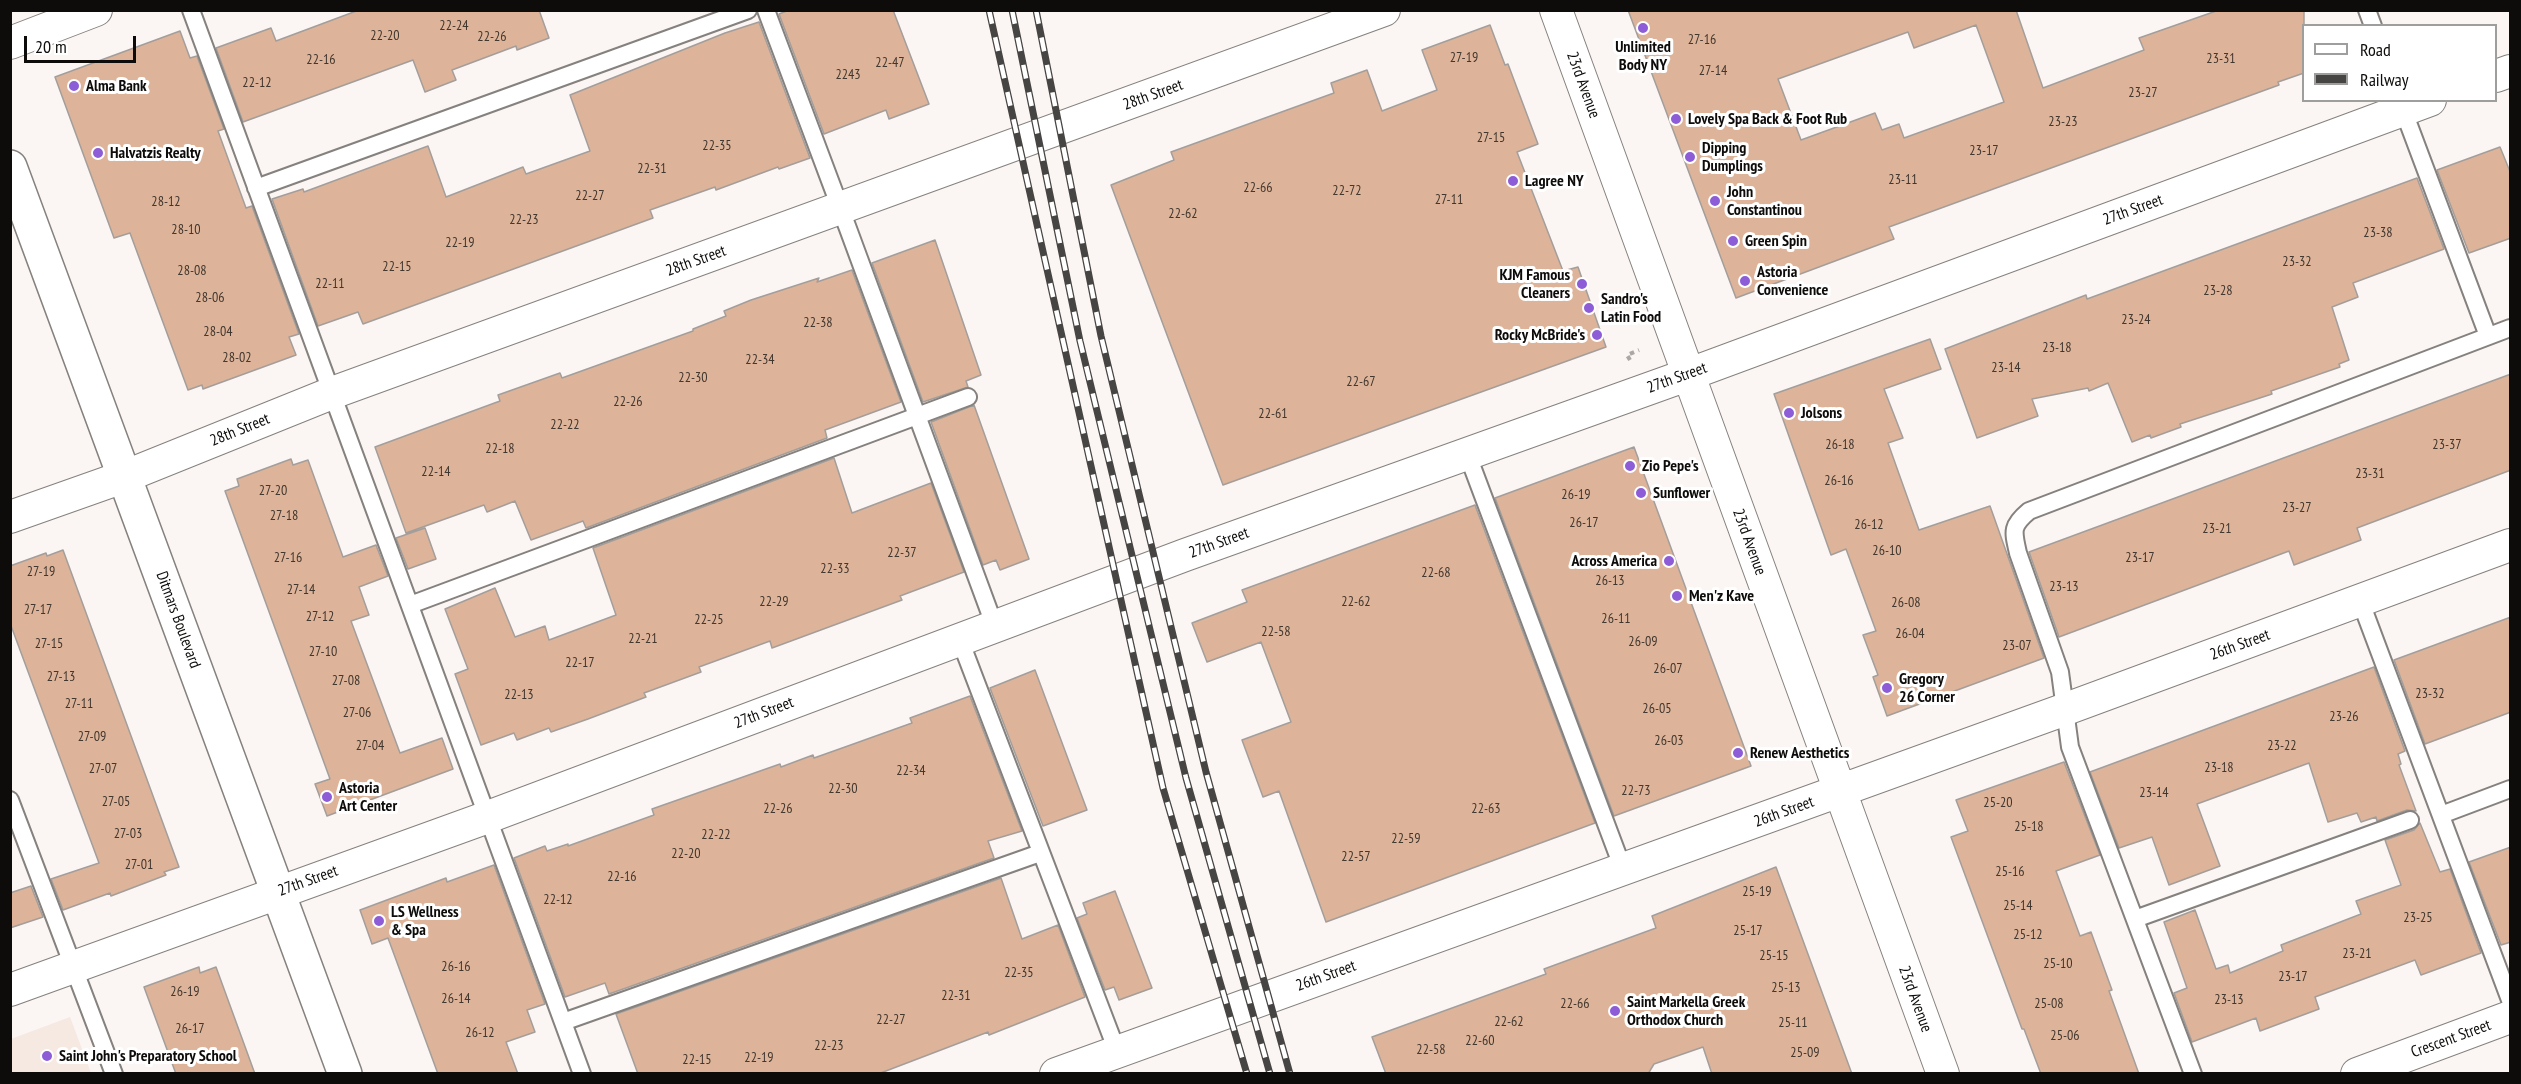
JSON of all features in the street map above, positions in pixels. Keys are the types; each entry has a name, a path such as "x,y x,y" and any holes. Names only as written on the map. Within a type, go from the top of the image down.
{"street":[{"path":"10,43 96,10"},
{"name":"28th Street","path":"10,517 126,476 332,393 1384,10"},
{"name":"23rd Avenue","path":"1556,10 1942,1074"},
{"name":"27th Street","path":"10,990 488,817 1185,555 1687,375 2411,104"},
{"name":"Ditmars Boulevard","path":"10,167 345,1074"},
{"name":"26th Street","path":"1056,1074 2066,710 2511,545"},
{"name":"Crescent Street","path":"2357,1074 2511,1017"}],"lane":[{"path":"191,10 582,1074"},
{"path":"766,10 995,627"},
{"path":"256,188 740,12"},
{"path":"2411,104 2488,336"},
{"path":"2193,1074 2070,747 2060,672 2018,553 2014,533 2016,522 2028,511 2511,328"},
{"path":"410,605 968,397"},
{"path":"1467,453 1623,869"},
{"path":"2360,600 2511,1000"},
{"path":"960,640 1117,1051"},
{"path":"2441,815 2511,789"},
{"path":"10,800 114,1074"},
{"path":"2135,919 2410,820"},
{"path":"563,1022 1040,853"}],"shaded area":[{"name":"Saint John's Preparatory School","path":"70,1017 91,1073 11,1073 11,1039"}],"building":[{"path":"359,10 539,10 549,38 517,50 516,46 452,70 456,80 425,92 413,60 243,122 216,48 271,28 276,41"},
{"path":"789,10 893,10 929,104 889,119 886,110 824,134 779,14"},
{"path":"1628,10 2016,10 2043,88 2144,50 2139,38 2219,10 2304,10 2302,74 2278,82 2279,85 1889,227 1894,239 1736,298","holes":["1976,25 2004,102 1904,138 1899,124 1882,130 1875,113 1801,140 1778,79 1908,32 1914,48"]},
{"path":"759,22 810,158 650,210 653,218 363,324 358,312 318,326 272,199 303,189 304,192 428,146 446,197 523,167 526,174 590,151 570,95 725,33"},
{"path":"1490,25 1505,65 1508,64 1538,144 1517,152 1563,271 1578,267 1606,347 1223,485 1111,185 1174,160 1171,152 1334,93 1331,83 1367,70 1382,111 1437,90 1422,50"},
{"path":"180,31 190,58 197,56 224,129 218,131 246,208 252,206 299,334 289,337 296,355 203,389 202,385 188,390 130,233 114,238 55,77"},
{"path":"2500,147 2511,174 2511,238 2469,253 2437,170"},
{"path":"2417,178 2444,249 2353,283 2358,297 2332,307 2349,360 2339,364 2340,367 2271,391 2272,394 2180,424 2181,427 2151,438 2150,435 2132,442 2108,383 2089,391 2088,388 2032,399 2038,416 1977,438 1945,349 2086,295 2087,299"},
{"path":"935,240 981,375 966,381 968,387 923,402 872,263"},
{"path":"852,270 901,402 825,430 827,438 586,528 583,521 531,540 515,501 487,512 484,505 406,533 375,447 500,401 498,395 560,373 562,378 693,331 693,329 726,316 724,311 751,300"},
{"path":"1930,339 1941,369 1884,389 1903,438 1888,443 1919,530 1990,506 2044,658 1887,716 1873,677 1878,675 1863,635 1876,631 1846,549 1831,555 1774,394"},
{"path":"2511,374 2511,470 2357,528 2361,540 2294,565 2289,551 2059,637 2029,552"},
{"path":"974,405 1029,559 1000,570 996,560 983,565 931,422"},
{"path":"1634,447 1751,766 1614,816 1495,498"},
{"path":"834,458 852,513 931,483 964,572 900,596 902,600 772,648 770,641 699,667 701,672 644,693 646,697 588,719 551,732 549,728 517,740 514,733 481,745 455,674 468,669 445,609 495,588 515,637 545,626 549,640 616,615 593,548"},
{"path":"291,459 293,465 308,460 343,557 376,545 388,576 359,587 369,615 351,621 400,753 442,738 453,769 327,816 315,784 330,779 225,491 239,486 237,479"},
{"path":"1475,505 1595,823 1326,922 1279,791 1263,797 1242,740 1291,722 1261,642 1207,662 1192,623 1247,602 1242,590"},
{"path":"425,528 436,559 408,569 396,538"},
{"path":"63,550 179,867 164,872 166,875 111,896 110,893 63,910 51,879 99,863 10,623 10,566 46,553 47,556"},
{"path":"2511,617 2511,712 2425,744 2394,660"},
{"path":"2374,667 2405,751 2398,754 2401,764 2399,765 2416,811 2407,810 2377,821 2376,817 2361,822 2357,813 2328,822 2309,763 2197,804 2220,866 2169,885 2152,837 2119,848 2090,772"},
{"path":"1035,670 1087,810 1043,826 990,688"},
{"path":"970,696 1022,831 988,841 994,858 609,994 605,983 565,997 514,858 545,846 547,851 568,844 568,846 654,815 652,809 780,764 781,767 813,755 814,758 845,747 912,723 910,718"},
{"path":"2064,762 2100,855 2056,871 2080,936 2091,932 2112,990 2109,991 2139,1074 2041,1074 1951,837 1968,831 1956,800"},
{"path":"2420,823 2440,872 2450,869 2481,953 2421,975 2415,960 2315,997 2319,1009 2260,1031 2256,1018 2192,1042 2174,993 2187,988 2164,922 2195,910 2216,969 2228,965 2230,973 2283,951 2281,945 2361,914 2356,901 2401,885 2385,840 2414,830"},
{"path":"2511,847 2511,942 2501,945 2469,862"},
{"path":"494,865 545,1004 527,1010 535,1032 506,1042 518,1074 438,1074 388,938 372,944 360,910 446,878 447,882"},
{"path":"1776,867 1852,1074 1712,1074 1703,1047 1654,1064 1648,1074 1386,1074 1372,1037 1546,974 1544,969 1656,928 1652,916"},
{"path":"1001,878 1022,939 1058,925 1085,997 989,1035 988,1032 878,1074 638,1074 616,1014"},
{"path":"31,886 43,917 10,928 10,893"},
{"path":"1115,891 1152,988 1119,1000 1114,987 1105,990 1077,918 1087,914 1083,903"},
{"path":"199,967 200,973 216,967 255,1074 176,1074 144,987"}],"railway":[{"path":"989,10 1163,788 1247,1074"},
{"path":"1012,10 1080,341 1186,778 1270,1074"},
{"path":"1036,10 1101,336 1206,772 1290,1074"}],"place":[{"name":"Unlimited Body NY","path":"1643,28"},
{"name":"Alma Bank","path":"74,86"},
{"name":"Lovely Spa Back & Foot Rub","path":"1676,119"},
{"name":"Halvatzis Realty","path":"98,153"},
{"name":"Dipping Dumplings","path":"1690,157"},
{"name":"Lagree NY","path":"1513,181"},
{"name":"John Constantinou","path":"1715,201"},
{"name":"Green Spin","path":"1733,241"},
{"name":"Astoria Convenience","path":"1745,281"},
{"name":"KJM Famous Cleaners","path":"1582,284"},
{"name":"Sandro's Latin Food","path":"1589,308"},
{"name":"Rocky McBride's","path":"1597,335"},
{"name":"Jolsons","path":"1789,413"},
{"name":"Zio Pepe's","path":"1630,466"},
{"name":"Sunflower","path":"1641,493"},
{"name":"Across America","path":"1669,561"},
{"name":"Men'z Kave","path":"1677,596"},
{"name":"Gregory 26 Corner","path":"1887,688"},
{"name":"Renew Aesthetics","path":"1738,753"},
{"name":"Astoria Art Center","path":"327,797"},
{"name":"LS Wellness & Spa","path":"379,921"},
{"name":"Saint Markella Greek Orthodox Church","path":"1615,1011"},
{"name":"Saint John's Preparatory School","path":"47,1056"}]}
